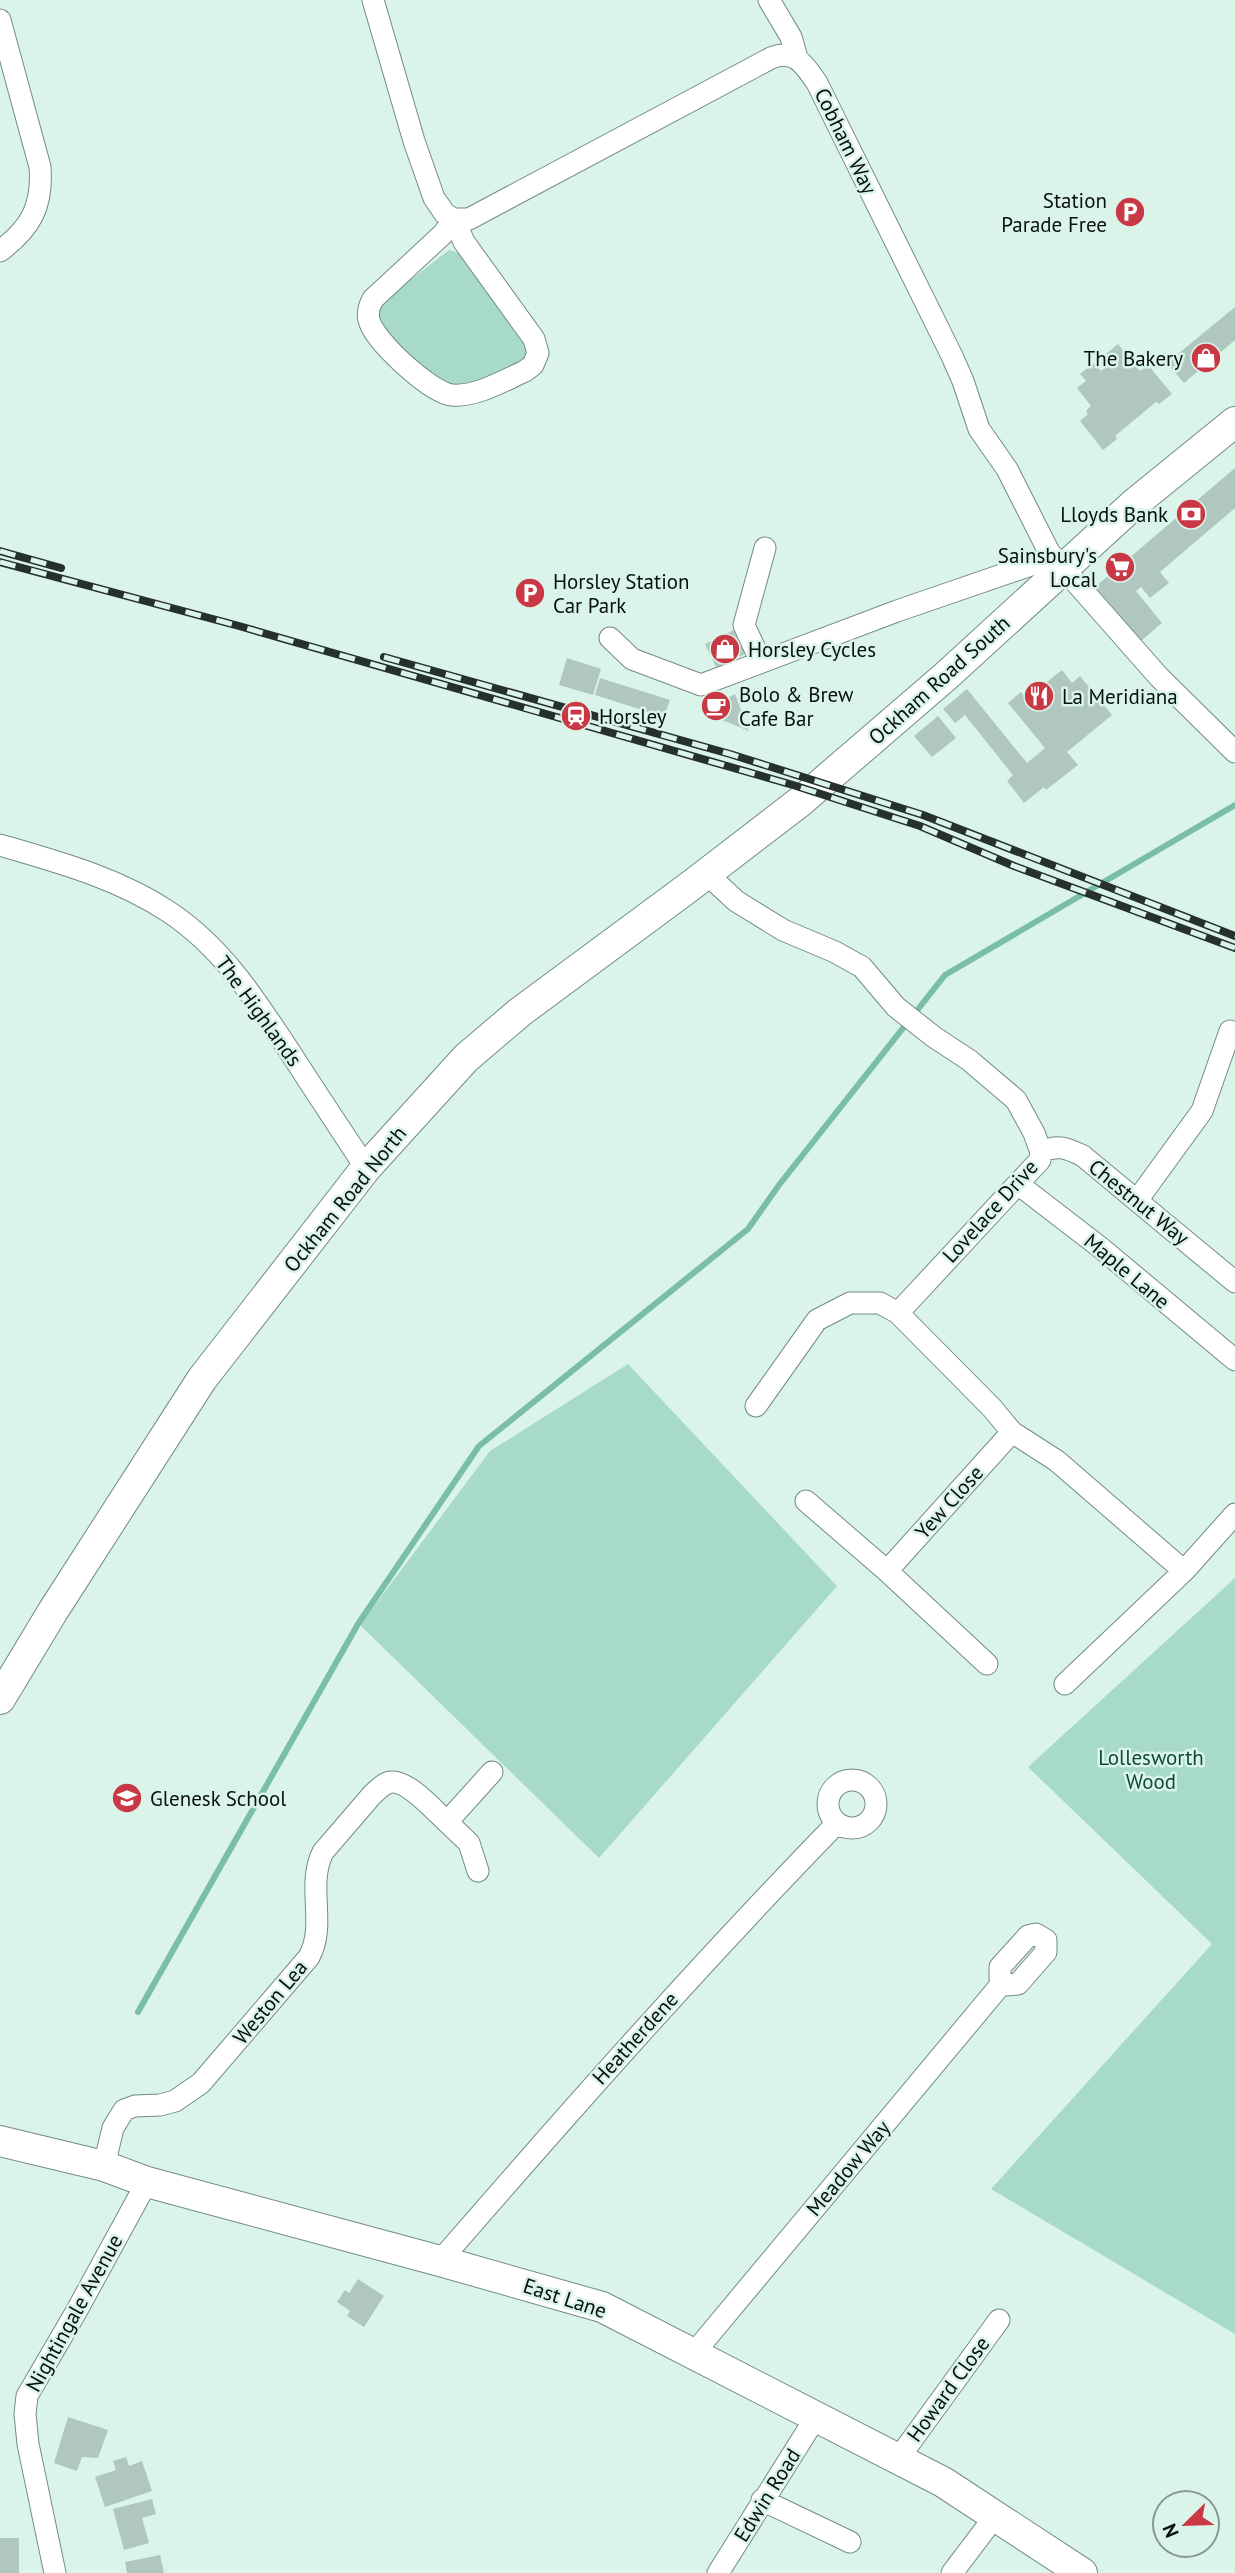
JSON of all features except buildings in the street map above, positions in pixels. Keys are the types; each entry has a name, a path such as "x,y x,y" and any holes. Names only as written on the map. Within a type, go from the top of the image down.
{"main road":[{"name":"Ockham Road South","path":"801,801 1030,600 1059,563 1235,422"},
{"name":"Ockham Road North","path":"0,1699 53,1611 202,1379 366,1168 466,1058 520,1012 801,801"},
{"name":"East Lane","path":"0,2141 104,2166 147,2182 601,2307 943,2482 1082,2573"}],"street":[{"path":"373,0 414,141 434,198 445,214 454,219 469,219 771,58 784,54 797,58"},
{"name":"Cobham Way","path":"769,0 791,37 797,58 817,83 958,369 979,429 1007,469 1059,563 1159,677 1235,752"},
{"path":"0,20 40,167 41,189 27,227 0,251"},
{"path":"454,219 464,242 529,331 538,353 533,365 525,372 461,395 444,394 428,385 380,340 369,320 368,308 373,299 443,234 454,219"},
{"path":"761,662 744,625 765,548"},
{"path":"610,638 632,659 701,685 1009,570 1059,563"},
{"path":"1009,570 1030,600"},
{"name":"The Highlands","path":"0,845 65,864 125,888 168,912 199,934 225,960 248,989 366,1168"},
{"name":"Lovelace Drive","path":"707,874 736,901 783,930 835,952 862,967 901,1010 969,1059 1016,1100 1034,1133 1041,1152 1040,1160 898,1313"},
{"path":"1138,1199 1202,1111 1230,1031"},
{"name":"Chestnut Way","path":"1041,1152 1053,1147 1065,1147 1083,1156 1233,1277"},
{"name":"Maple Lane","path":"1018,1184 1101,1248 1235,1360"},
{"path":"756,1406 817,1320 850,1303 880,1303 898,1313 992,1408 1012,1432 1057,1461 1184,1571"},
{"name":"Yew Close","path":"887,1571 1012,1432"},
{"path":"806,1501 887,1571 987,1664"},
{"path":"1065,1684 1184,1571 1235,1514"},
{"path":"447,1822 492,1772"},
{"name":"Weston Lea","path":"104,2166 113,2128 124,2110 175,2101 201,2083 309,1957 318,1928 317,1864 323,1852 381,1787 392,1782 403,1784 447,1822 469,1843 478,1871"},
{"name":"Heatherdene","path":"440,2261 636,2035 837,1823"},
{"name":"Meadow Way","path":"694,2353 1003,1982"},
{"name":"Nightingale Avenue","path":"55,2573 28,2444 25,2414 27,2396 147,2182"},
{"name":"Howard Close","path":"898,2459 999,2320"},
{"name":"Edwin Road","path":"718,2573 816,2417"},
{"path":"762,2500 850,2542"},
{"path":"952,2573 996,2515"}],"green space":[{"path":"449,250 459,253 532,347 524,365 495,380 450,388 379,332 377,306"},
{"path":"628,1364 837,1586 599,1858 360,1625 490,1451"},
{"name":"Lollesworth Wood","path":"1235,1578 1235,2334 991,2189 1212,1944 1028,1767"}],"waterway":[{"path":"138,2012 358,1624 479,1446 748,1229 779,1185 945,975 1235,805"}],"railway":[{"path":"0,551 61,568"},
{"path":"0,562 239,626 793,785 920,826 1014,866 1235,948"},
{"path":"384,657 730,754 923,815 1235,936"}],"place":[{"name":"Station Parade Free","path":"1130,212"},
{"name":"The Bakery","path":"1206,358"},
{"name":"Lloyds Bank","path":"1191,514"},
{"name":"Sainsbury's Local","path":"1120,567"},
{"name":"Horsley Station Car Park","path":"530,593"},
{"name":"Horsley Cycles","path":"725,649"},
{"name":"La Meridiana","path":"1039,696"},
{"name":"Bolo & Brew Cafe Bar","path":"716,706"},
{"name":"Horsley","path":"576,716"},
{"name":"Glenesk School","path":"127,1798"}]}
